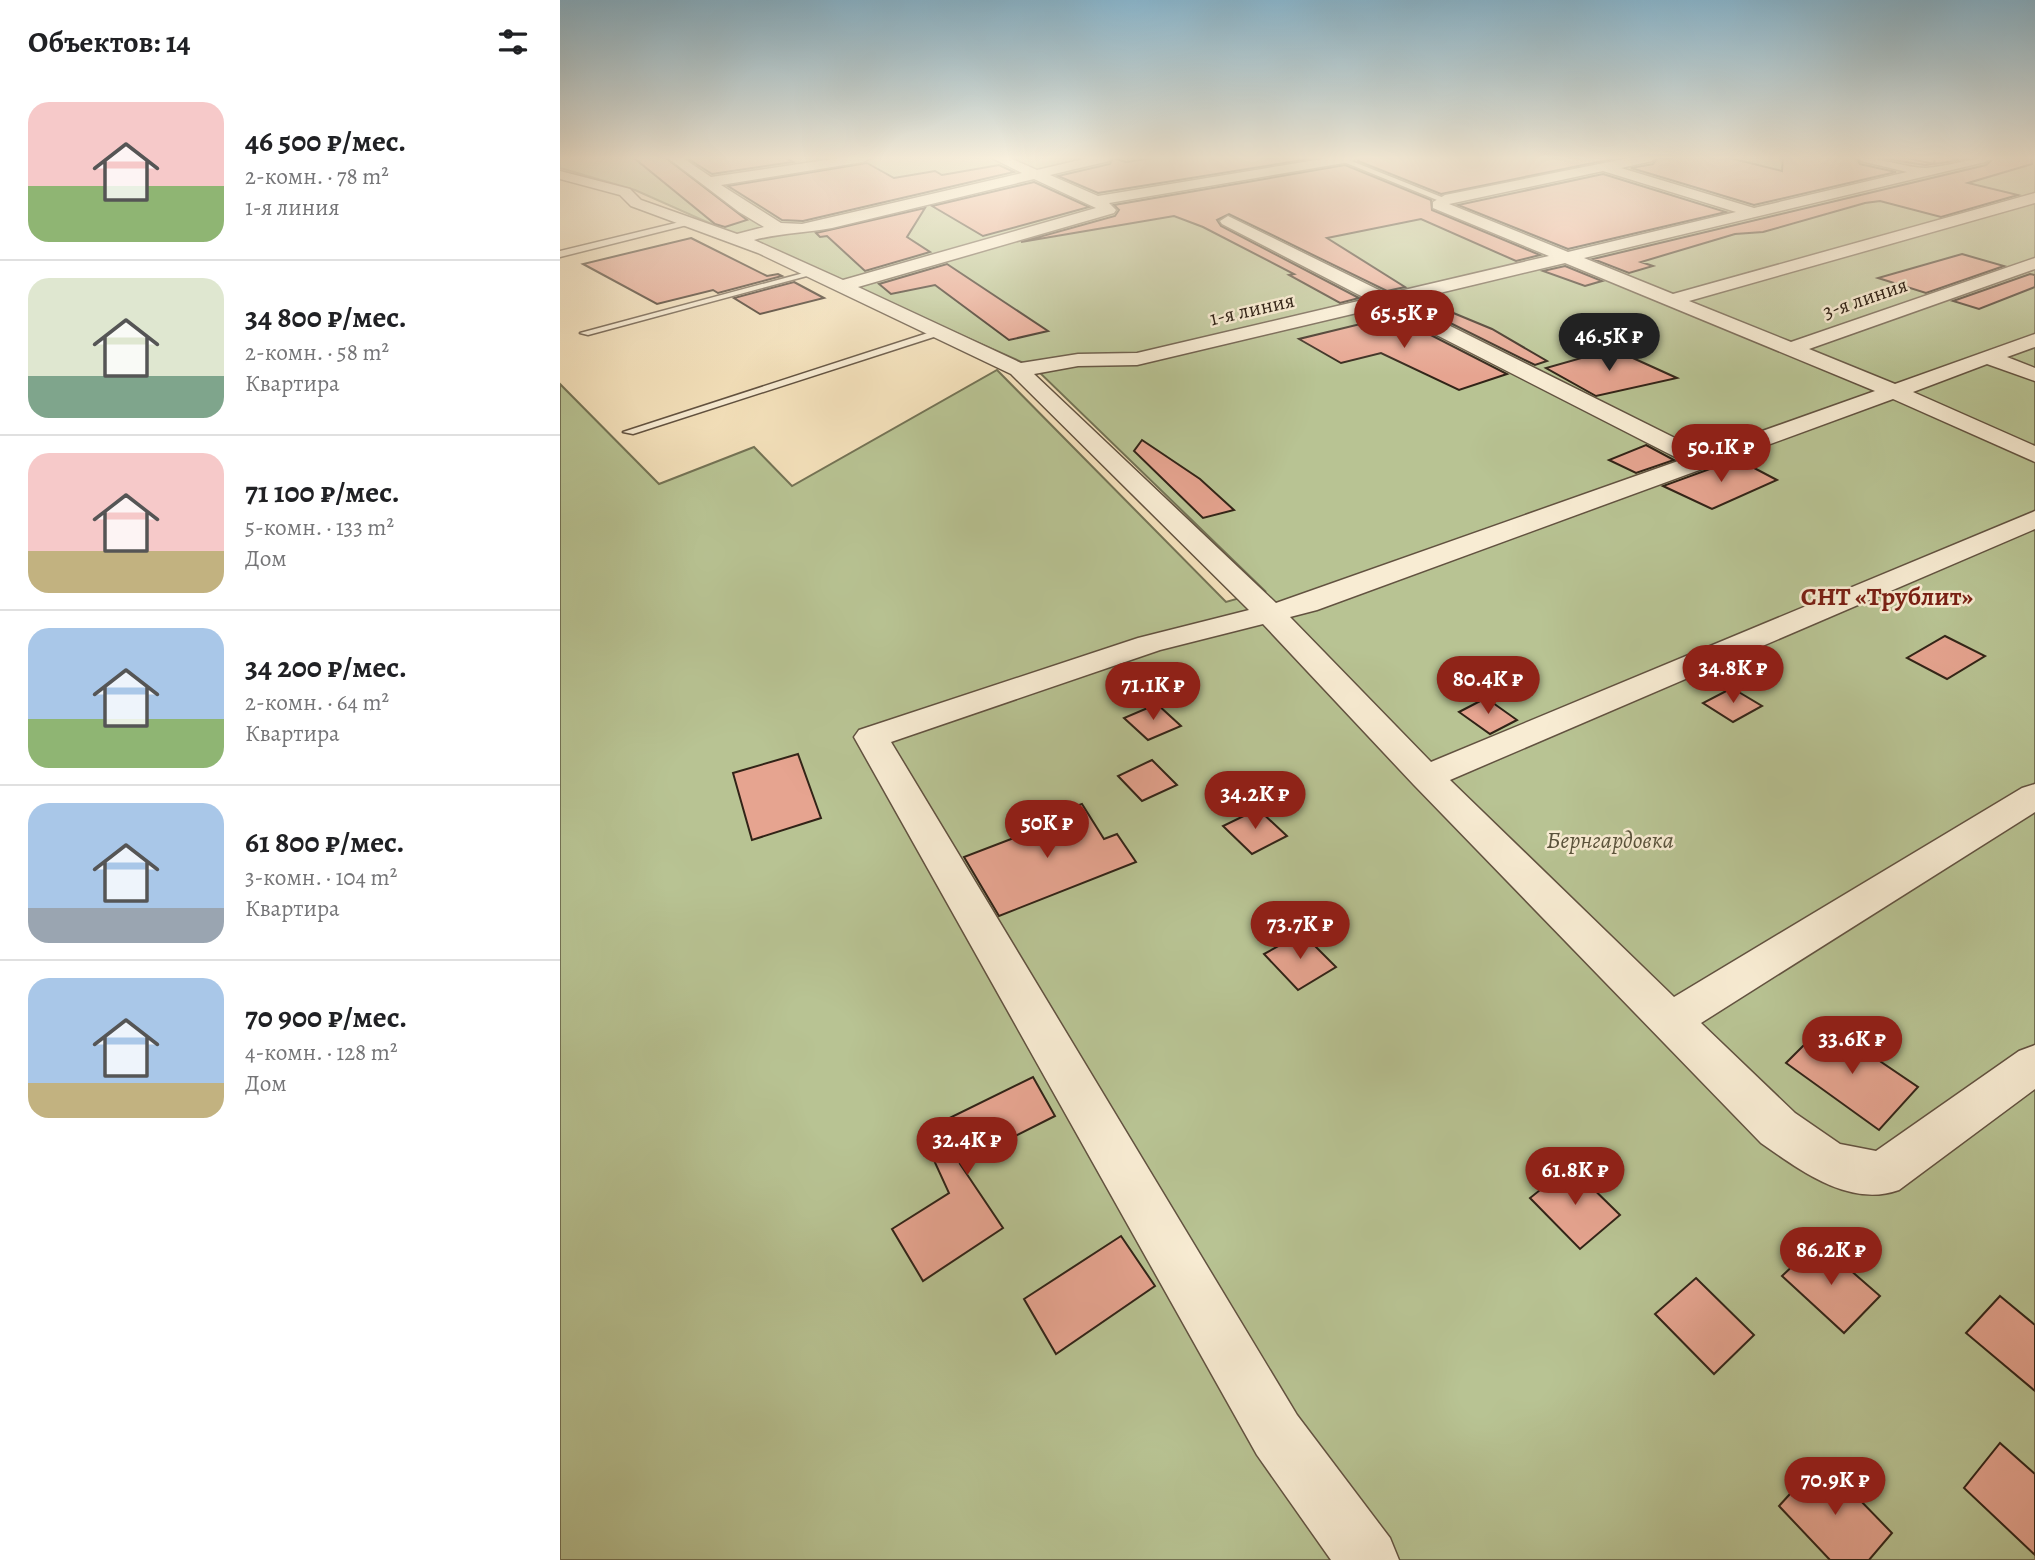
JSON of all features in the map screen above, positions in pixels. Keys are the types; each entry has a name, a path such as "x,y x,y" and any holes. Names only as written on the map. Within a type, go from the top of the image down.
{"street":[{"path":"713,231 841,286 1018,370 1269,613 1426,777 1672,1020 1777,1128 1830,1164 1882,1174 2035,1064"},
{"path":"737,239 768,231"},
{"path":"841,286 1035,231"},
{"path":"1247,231 1703,462"},
{"path":"1502,231 1894,391 2035,455"},
{"name":"1-я линия","path":"1018,370 1078,359 1137,359 1683,231"},
{"path":"1672,300 1918,231"},
{"name":"3-я линия","path":"1790,349 2035,263"},
{"path":"1368,1560 1277,1435 871,737 1149,644 1307,604 2035,340"},
{"path":"1987,357 2035,374"},
{"path":"1426,777 2035,519"},
{"path":"1672,1020 2035,796"}],"lane":[{"path":"560,254 653,231"},
{"path":"585,333 814,274"},
{"path":"629,432 937,333"}],"green space":[{"name":"Бернгардовка","path":"727,231 2035,231 2035,1560 560,1560 560,384 659,484 754,447 792,486 997,370 1226,602 1265,591 1035,368"}],"building":[{"path":"911,231 907,237 930,252 865,271 827,236 820,237 816,233"},
{"path":"974,231 1002,231 983,236"},
{"path":"1061,231 1087,231 1021,242"},
{"path":"1210,231 1230,231 1359,298 1340,303 1289,275 1294,274"},
{"path":"1263,231 1363,231 1327,238 1405,287 1387,291"},
{"path":"1448,231 1482,231 1540,255 1516,261"},
{"path":"1522,231 1646,231 1568,249"},
{"path":"1711,231 1767,231 1735,234 1641,262 1653,266 1629,273 1593,259"},
{"path":"691,238 767,276 782,276 718,293 713,290 657,304 583,264"},
{"path":"1962,254 2004,266 1926,293 1878,278"},
{"path":"947,264 1048,331 1009,340 935,285 891,294 879,284"},
{"path":"1565,266 1602,281 1585,286 1543,271"},
{"path":"2030,274 2035,275 2035,287 1979,309 1953,301"},
{"path":"794,282 824,298 760,314 734,298"},
{"path":"1422,300 1492,329 1547,361 1535,365 1410,303"},
{"path":"1382,310 1507,374 1459,390 1381,353 1341,363 1299,339 1373,321 1361,315"},
{"path":"1613,349 1677,378 1596,396 1546,368"},
{"path":"1142,440 1200,479 1234,510 1203,518 1134,451"},
{"path":"1646,445 1674,460 1636,473 1609,460"},
{"path":"1737,459 1777,480 1712,509 1663,486"},
{"path":"1945,636 1985,656 1947,679 1907,658"},
{"path":"1732,688 1762,706 1733,722 1703,703"},
{"path":"1486,698 1517,720 1490,734 1459,712"},
{"path":"1157,704 1181,726 1148,740 1124,718"},
{"path":"798,754 821,818 752,840 733,773"},
{"path":"1152,760 1177,785 1142,801 1118,776"},
{"path":"1082,804 1104,839 1117,834 1136,862 999,916 964,857 1040,828 1036,820"},
{"path":"1258,809 1287,836 1252,854 1223,826"},
{"path":"1302,933 1336,967 1298,990 1264,954"},
{"path":"1825,1024 1918,1087 1879,1130 1786,1063"},
{"path":"1033,1077 1055,1116 960,1164 1003,1228 923,1281 892,1229 949,1193 921,1132"},
{"path":"1570,1166 1620,1215 1580,1249 1530,1198"},
{"path":"1121,1236 1155,1286 1056,1354 1024,1299"},
{"path":"1818,1242 1880,1296 1844,1333 1782,1276"},
{"path":"1696,1278 1754,1335 1714,1374 1655,1314"},
{"path":"2000,1296 2035,1325 2035,1391 1966,1333"},
{"path":"2000,1443 2035,1474 2035,1555 1964,1488"},
{"path":"1821,1460 1892,1533 1869,1560 1830,1560 1779,1506"}],"district":[{"name":"СНТ «Трублит»","path":"1887,596"}]}
